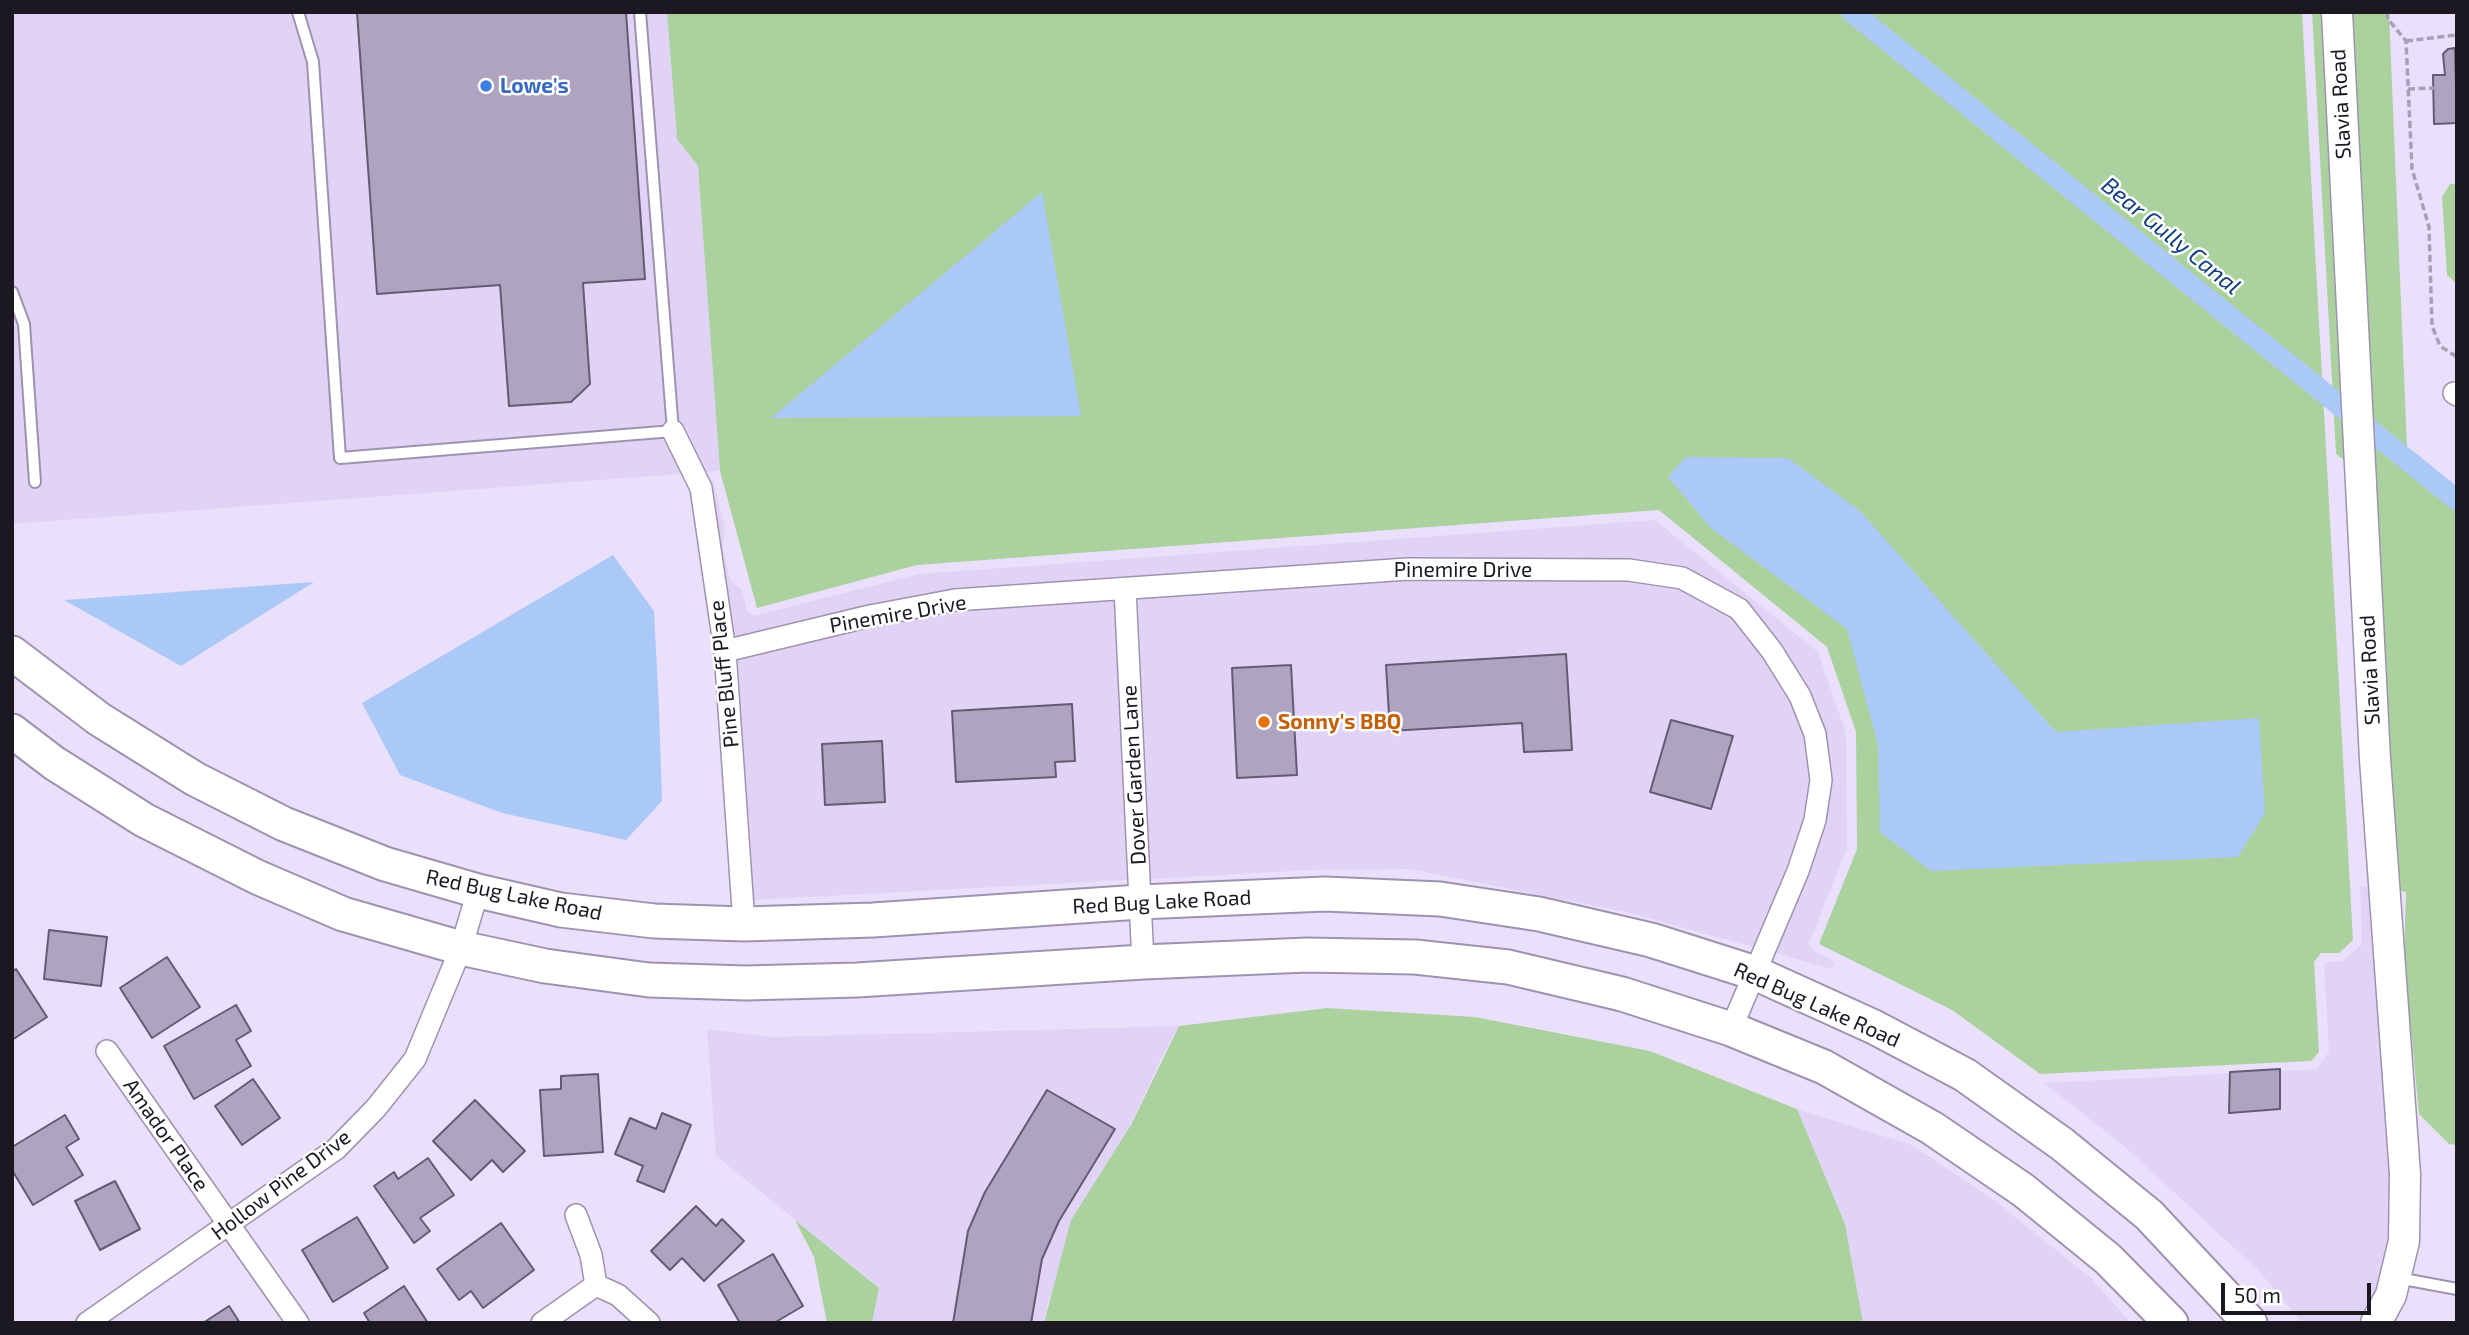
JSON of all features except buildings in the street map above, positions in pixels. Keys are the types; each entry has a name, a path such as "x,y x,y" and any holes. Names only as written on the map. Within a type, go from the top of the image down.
{"main road":[{"name":"Red Bug Lake Road","path":"12,653 110,726 195,779 284,824 385,864 478,891 561,910 654,922 744,924 873,920 1140,902 1325,894 1440,899 1539,914 1651,940 1755,973 1874,1027 1965,1075 2062,1144 2149,1215 2250,1323"},
{"path":"12,731 54,763 144,820 257,877 343,914 461,948 545,966 636,978 746,983 857,980 1143,962 1307,955 1415,957 1508,967 1622,994 1731,1029 1824,1067 1932,1128 2034,1199 2108,1259 2171,1323"}],"street":[{"name":"Slavia Road","path":"2337,12 2375,759 2405,1174 2404,1241 2390,1295 2376,1323"},
{"name":"Pine Bluff Place","path":"673,431 701,488 725,651 744,924"},
{"name":"Pinemire Drive","path":"725,651 870,616 955,600 1408,569 1629,570 1682,578 1739,609 1772,651 1801,696 1815,734 1821,780 1815,820 1798,871 1731,1029"},
{"name":"Dover Garden Lane","path":"1125,589 1143,962"},
{"name":"Hollow Pine Drive","path":"87,1323 336,1149 376,1108 415,1059 461,948 478,891"},
{"name":"Amador Place","path":"107,1051 298,1323"},
{"path":"576,1215 591,1255 596,1285"},
{"path":"542,1323 596,1285"},
{"path":"596,1285 618,1295 649,1323"}],"lane":[{"path":"298,12 313,62 340,458 673,431 640,12"},
{"path":"12,292 24,324 35,482"},
{"path":"2395,1277 2457,1289"}],"path":[{"path":"2387,12 2388,19 2406,41 2412,169 2429,227 2432,326 2440,346 2457,357"},
{"path":"2406,41 2457,36"},
{"path":"2408,89 2434,88"}],"shaded area":[{"path":"12,12 667,12 677,138 698,166 720,471 12,524"},
{"path":"713,480 725,526 723,548 730,580 742,590 747,610 753,616 919,574 1655,520 1818,652 1846,733 1847,848 1809,944 1814,951 1835,962 1831,969 1776,953 1809,875 1827,821 1833,779 1826,730 1811,691 1782,646 1749,603 1688,569 1629,560 1408,558 955,590 866,606 735,638 710,481"},
{"path":"1408,579 1627,580 1677,588 1731,617 1762,656 1790,700 1803,736 1809,780 1804,818 1753,947 1630,913 1410,869 1310,870 1151,879 1138,599"},
{"path":"1114,600 1127,880 754,900 738,659 872,626 957,611"},
{"path":"2360,886 2373,888 2394,1174 2392,1240 2379,1292 2363,1323 2302,1323 2258,1270 2125,1147 2044,1083 2317,1069 2329,1051 2324,965 2326,962 2343,961 2362,944"},
{"path":"1179,1026 1049,1299 1044,1323 872,1323 879,1287 716,1156 707,1029 772,1037"},
{"path":"1797,1109 1912,1145 1994,1200 2091,1278 2131,1323 1863,1323 1845,1224"}],"green space":[{"path":"667,12 2302,12 2353,940 2339,953 2321,953 2314,962 2319,1052 2311,1061 2040,1074 1952,1010 1819,944 1857,849 1856,732 1827,647 1659,510 917,565 757,608 720,471 698,166 677,139"},
{"path":"2312,12 2325,12 2347,462 2336,454"},
{"path":"2349,12 2389,12 2407,447 2457,492 2457,1145 2449,1144 2419,1114 2404,957 2406,892 2396,890"},
{"path":"2450,184 2457,184 2457,284 2447,275 2442,197"},
{"path":"1327,1008 1475,1017 1650,1051 1797,1109 1845,1224 1863,1323 1044,1323 1071,1220 1131,1125 1179,1026"},
{"path":"795,1220 879,1288 872,1323 827,1323 814,1257"}],"water":[{"path":"1042,192 1081,416 771,418"},
{"path":"1686,457 1788,458 1860,511 2056,732 2259,718 2265,813 2238,857 1931,871 1880,832 1878,745 1847,629 1711,528 1668,477"},
{"path":"613,555 654,611 659,709 662,801 626,840 502,813 400,775 362,703"},
{"path":"314,582 181,666 64,600"}],"waterway":[{"name":"Bear Gully Canal","path":"1852,12 2457,500"}],"place":[{"name":"Lowe's","path":"486,86"},
{"name":"Sonny's BBQ","path":"1264,722"}]}
